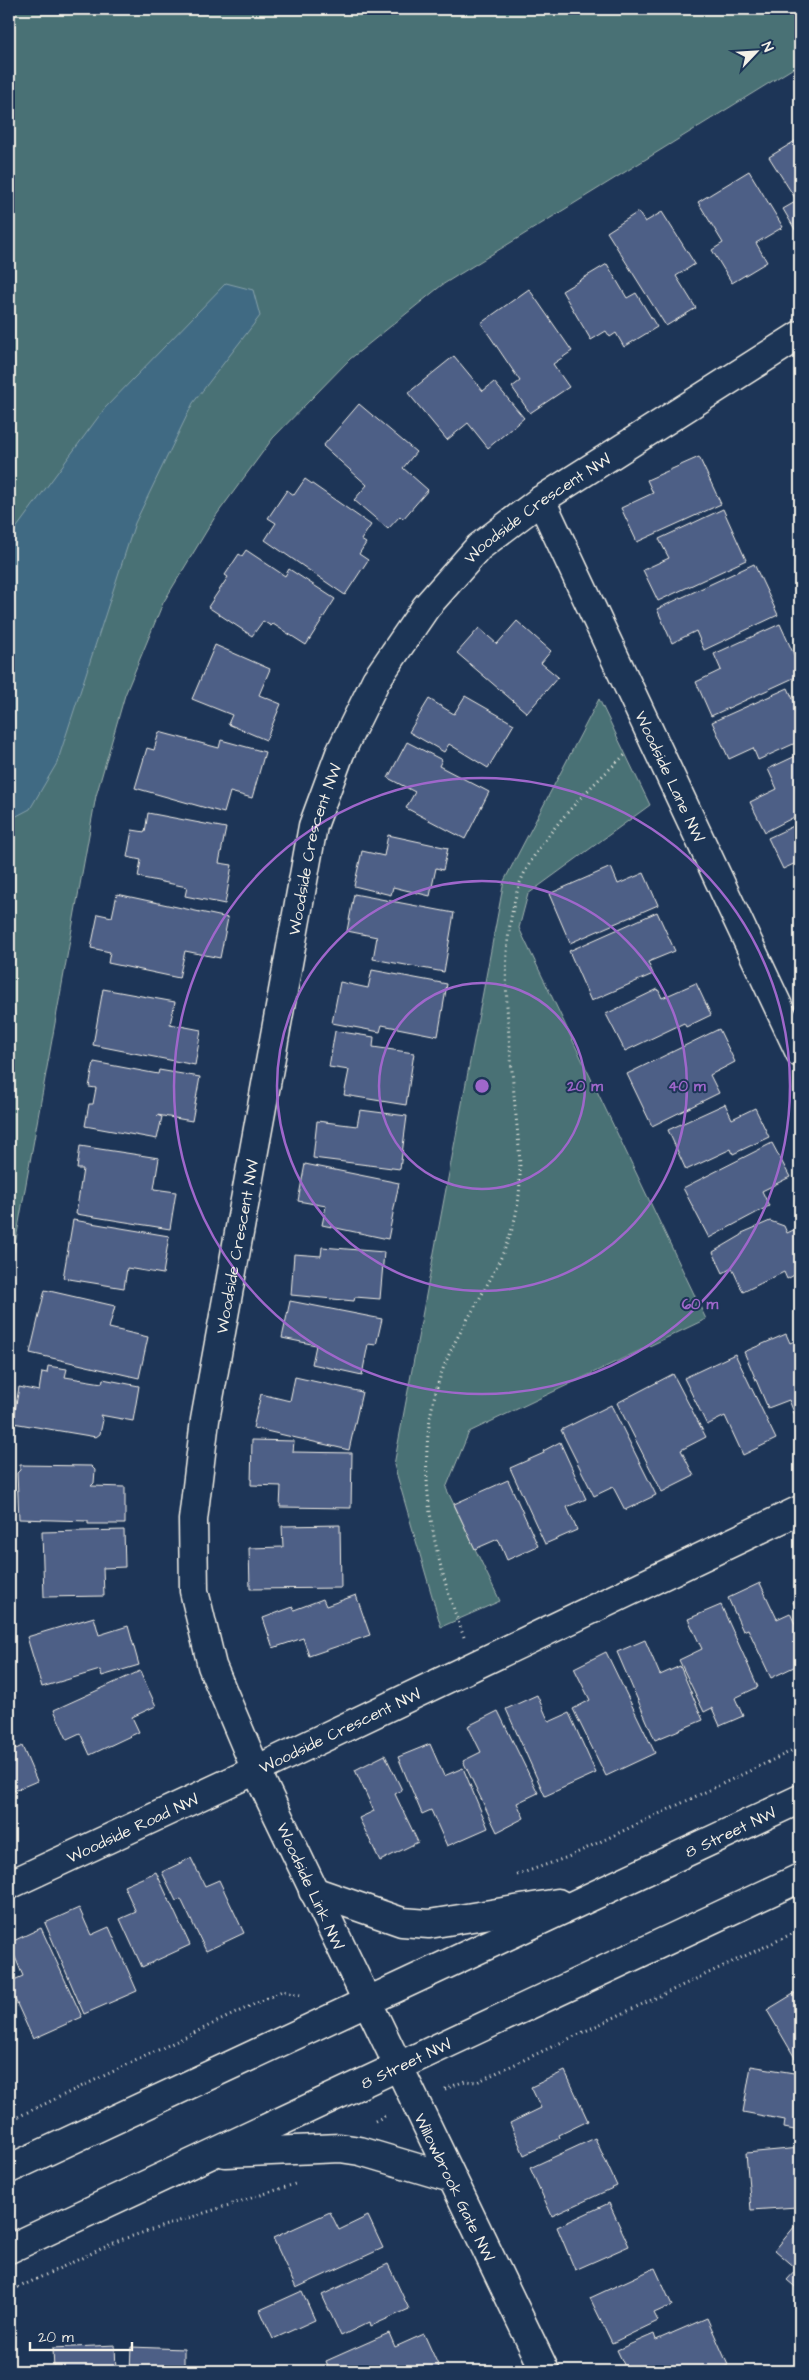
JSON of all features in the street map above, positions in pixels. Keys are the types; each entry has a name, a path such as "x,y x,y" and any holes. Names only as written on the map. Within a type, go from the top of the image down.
{"street":[{"name":"Woodside Crescent NW","path":"800,335 540,500 479,547 426,607 376,680 340,753 313,826 205,1420 193,1520 194,1591 212,1666 256,1770 800,1510"},
{"name":"Woodside Lane NW","path":"540,500 800,1053"},
{"name":"Woodside Road NW","path":"9,1885 256,1770"},
{"name":"Woodside Link NW","path":"256,1770 366,2002"},
{"name":"8 Street NW","path":"9,2169 800,1799"},
{"name":"8 Street NW","path":"9,2249 800,1878"},
{"path":"313,1891 402,1922 429,1924 589,1898"},
{"name":"Willowbrook Gate NW","path":"366,2002 545,2371"},
{"path":"211,2153 340,2148 360,2151 451,2178"}],"path":[{"path":"475,1666 450,1598 431,1515 426,1435 431,1405 439,1380 452,1349 497,1262 517,1208 519,1175 506,992 506,960 517,890 536,852 571,810 608,770 650,733"},
{"path":"513,1876 568,1856 800,1747"},
{"path":"465,2081 477,2082 800,1930"},
{"path":"9,2121 282,1991 299,1996"},
{"path":"9,2292 120,2240 300,2182"}],"green space":[{"path":"9,9 800,9 800,64 442,285 350,359 273,438 215,517 163,603 125,695 96,796 9,1278"},
{"path":"599,699 650,805 528,894 519,928 706,1319 469,1432 446,1488 500,1601 441,1627 394,1465 504,881"}],"water":[{"path":"226,283 253,290 260,316 193,403 135,523 57,763 30,809 9,820 9,538 105,408"}],"building":[{"path":"800,138 800,238 783,209 797,201 769,157"},
{"path":"749,171 783,227 756,243 767,262 732,283 712,250 723,243 698,202"},
{"path":"638,212 645,222 662,212 695,264 676,276 696,308 666,326 607,232"},
{"path":"607,264 627,298 636,293 657,327 624,347 616,333 610,337 606,331 591,340 562,291"},
{"path":"529,289 572,351 553,364 569,387 530,413 512,387 520,381 481,323"},
{"path":"454,356 483,391 494,382 524,418 488,448 468,423 447,440 408,393"},
{"path":"800,398 800,415 794,401"},
{"path":"359,404 416,452 403,468 428,490 403,519 400,516 388,529 354,500 367,485 323,446"},
{"path":"699,457 721,504 637,542 621,508 653,493 647,480"},
{"path":"305,479 371,525 361,540 366,543 359,554 368,560 345,595 265,540 276,523 268,518 287,490 294,495"},
{"path":"723,509 746,560 658,601 643,570 669,558 659,539"},
{"path":"246,550 285,576 289,569 335,599 306,645 273,624 271,626 263,621 252,636 208,607 228,577 225,575 239,554 242,556"},
{"path":"754,564 778,615 704,650 696,631 672,643 657,609"},
{"path":"517,621 551,651 541,663 558,677 527,713 457,653 479,628 497,644"},
{"path":"780,624 800,668 800,675 711,716 696,682 721,670 714,654"},
{"path":"215,645 270,669 259,695 281,704 266,740 228,724 232,715 192,699"},
{"path":"788,688 800,715 800,741 758,760 753,748 729,759 712,722"},
{"path":"465,696 514,724 488,768 449,744 444,752 409,732 429,699 454,714"},
{"path":"159,732 219,748 221,740 265,752 252,798 230,792 224,813 135,788 147,748 154,750"},
{"path":"407,742 442,760 439,766 489,792 465,839 406,808 415,792 388,778"},
{"path":"800,754 800,814 765,832 750,802 777,789 768,769"},
{"path":"148,813 226,828 219,863 232,865 225,904 185,896 187,887 138,877 141,860 127,857 132,830 145,832"},
{"path":"800,823 800,861 783,869 768,838"},
{"path":"388,835 448,848 443,870 436,868 430,896 393,887 391,895 354,886 362,851 384,856"},
{"path":"611,867 618,884 644,873 658,905 570,943 549,894"},
{"path":"117,894 228,918 220,958 185,951 179,978 108,963 110,952 91,948 98,914 112,917"},
{"path":"354,894 454,913 444,972 373,959 377,937 347,931"},
{"path":"657,912 675,951 648,962 653,974 591,1001 569,951"},
{"path":"372,970 447,984 438,1036 382,1025 380,1032 332,1023 340,982 368,988"},
{"path":"696,983 711,1015 686,1027 684,1023 625,1051 606,1014 658,989 662,998"},
{"path":"103,989 175,1002 170,1024 201,1030 195,1065 93,1045"},
{"path":"719,1029 735,1062 710,1075 719,1093 652,1126 627,1074"},
{"path":"335,1031 374,1037 373,1047 414,1053 406,1105 344,1095 349,1070 329,1067"},
{"path":"94,1062 158,1074 159,1070 200,1077 192,1121 157,1115 162,1117 157,1139 85,1126 89,1104 93,1104 96,1088 89,1087"},
{"path":"725,1104 732,1119 755,1108 769,1137 733,1154 731,1149 686,1170 668,1130"},
{"path":"360,1110 407,1116 400,1169 313,1158 317,1121 357,1126"},
{"path":"772,1143 790,1177 762,1191 769,1206 709,1238 683,1188"},
{"path":"80,1146 159,1158 154,1189 176,1192 170,1229 76,1214 83,1169 77,1169"},
{"path":"305,1164 399,1183 388,1239 322,1225 326,1206 298,1201"},
{"path":"73,1220 169,1236 163,1274 127,1268 124,1288 63,1278"},
{"path":"770,1221 784,1226 787,1233 800,1227 800,1272 787,1279 784,1272 743,1292 732,1268 723,1273 713,1252 742,1235 742,1233"},
{"path":"322,1247 384,1252 380,1299 355,1297 354,1301 291,1295 294,1254 321,1256"},
{"path":"45,1290 115,1306 109,1328 148,1337 139,1378 30,1353"},
{"path":"290,1301 382,1319 376,1345 368,1344 362,1375 312,1364 316,1345 282,1338"},
{"path":"786,1334 790,1343 797,1340 800,1346 800,1419 797,1420 789,1400 768,1408 744,1352"},
{"path":"735,1354 776,1439 743,1455 725,1416 707,1425 684,1378"},
{"path":"48,1366 67,1369 65,1377 102,1383 103,1379 139,1386 133,1421 100,1415 103,1420 100,1434 96,1437 13,1423 19,1387 39,1391 42,1372 47,1373"},
{"path":"673,1374 706,1437 681,1450 694,1476 662,1492 617,1403"},
{"path":"295,1377 362,1392 349,1450 253,1428 261,1394 290,1401"},
{"path":"611,1405 656,1495 625,1510 613,1487 594,1496 561,1430"},
{"path":"252,1440 294,1441 293,1452 352,1453 351,1508 280,1507 281,1486 251,1485"},
{"path":"560,1442 586,1499 567,1507 577,1530 545,1544 510,1468 544,1453 543,1451"},
{"path":"20,1465 91,1466 95,1470 94,1483 91,1486 125,1487 125,1524 88,1524 88,1521 19,1519 17,1473 20,1470"},
{"path":"508,1480 538,1546 507,1560 498,1539 475,1549 454,1504"},
{"path":"340,1525 341,1588 250,1589 249,1548 283,1547 282,1526"},
{"path":"124,1530 125,1567 103,1568 104,1596 44,1597 42,1532"},
{"path":"760,1583 777,1619 790,1613 800,1635 800,1664 771,1678 748,1629 743,1631 728,1598"},
{"path":"356,1595 370,1635 309,1656 303,1638 273,1648 263,1618 293,1607 294,1610 323,1599 326,1606"},
{"path":"800,1598 800,1617 793,1602"},
{"path":"721,1605 758,1687 735,1698 743,1716 720,1726 712,1708 704,1712 679,1660 702,1649 688,1619"},
{"path":"94,1617 99,1635 128,1626 139,1665 102,1676 100,1670 42,1687 27,1637"},
{"path":"645,1640 660,1675 680,1666 703,1720 655,1740 617,1652"},
{"path":"606,1652 655,1753 606,1776 573,1709 590,1700 574,1668"},
{"path":"140,1671 156,1706 132,1717 139,1732 90,1755 80,1733 67,1739 54,1710"},
{"path":"537,1695 549,1722 569,1713 596,1773 545,1796 506,1709"},
{"path":"498,1711 538,1793 517,1803 524,1818 497,1832 463,1761 481,1752 468,1726"},
{"path":"9,1734 16,1749 22,1746 37,1781 9,1793"},
{"path":"430,1744 444,1776 463,1768 488,1828 447,1846 431,1810 422,1814 398,1757"},
{"path":"385,1755 402,1790 395,1794 418,1842 380,1861 359,1818 374,1811 355,1770"},
{"path":"191,1858 205,1886 219,1880 244,1933 206,1951 181,1899 176,1901 162,1872"},
{"path":"156,1872 190,1945 142,1967 120,1919 136,1912 124,1886"},
{"path":"79,1908 91,1935 109,1927 137,1991 84,2014 45,1923"},
{"path":"41,1928 82,2017 33,2039 9,1986 9,1982 23,1976 9,1943"},
{"path":"800,1990 800,2055 795,2058 767,2010"},
{"path":"751,2066 800,2074 800,2131 784,2128 785,2120 743,2112"},
{"path":"565,2071 588,2121 559,2135 560,2138 524,2155 510,2123 541,2108 531,2087"},
{"path":"595,2138 617,2186 552,2216 530,2168"},
{"path":"800,2148 800,2183 795,2183 797,2207 751,2210 746,2153"},
{"path":"609,2203 629,2246 575,2270 557,2227"},
{"path":"330,2212 339,2230 368,2216 383,2248 296,2288 273,2238"},
{"path":"800,2220 800,2291 787,2280 797,2269 775,2250"},
{"path":"388,2264 409,2309 371,2326 370,2322 341,2336 322,2295"},
{"path":"655,2268 672,2305 654,2313 658,2321 612,2343 590,2298"},
{"path":"302,2291 315,2320 273,2339 260,2310"},
{"path":"707,2318 728,2365 714,2371 658,2371 657,2368 650,2371 627,2371 617,2350 654,2334 656,2340"},
{"path":"389,2333 395,2347 424,2334 439,2367 428,2371 330,2371 326,2361"},
{"path":"115,2345 116,2371 54,2371 53,2348"},
{"path":"131,2347 184,2349 184,2371 130,2371"}]}
